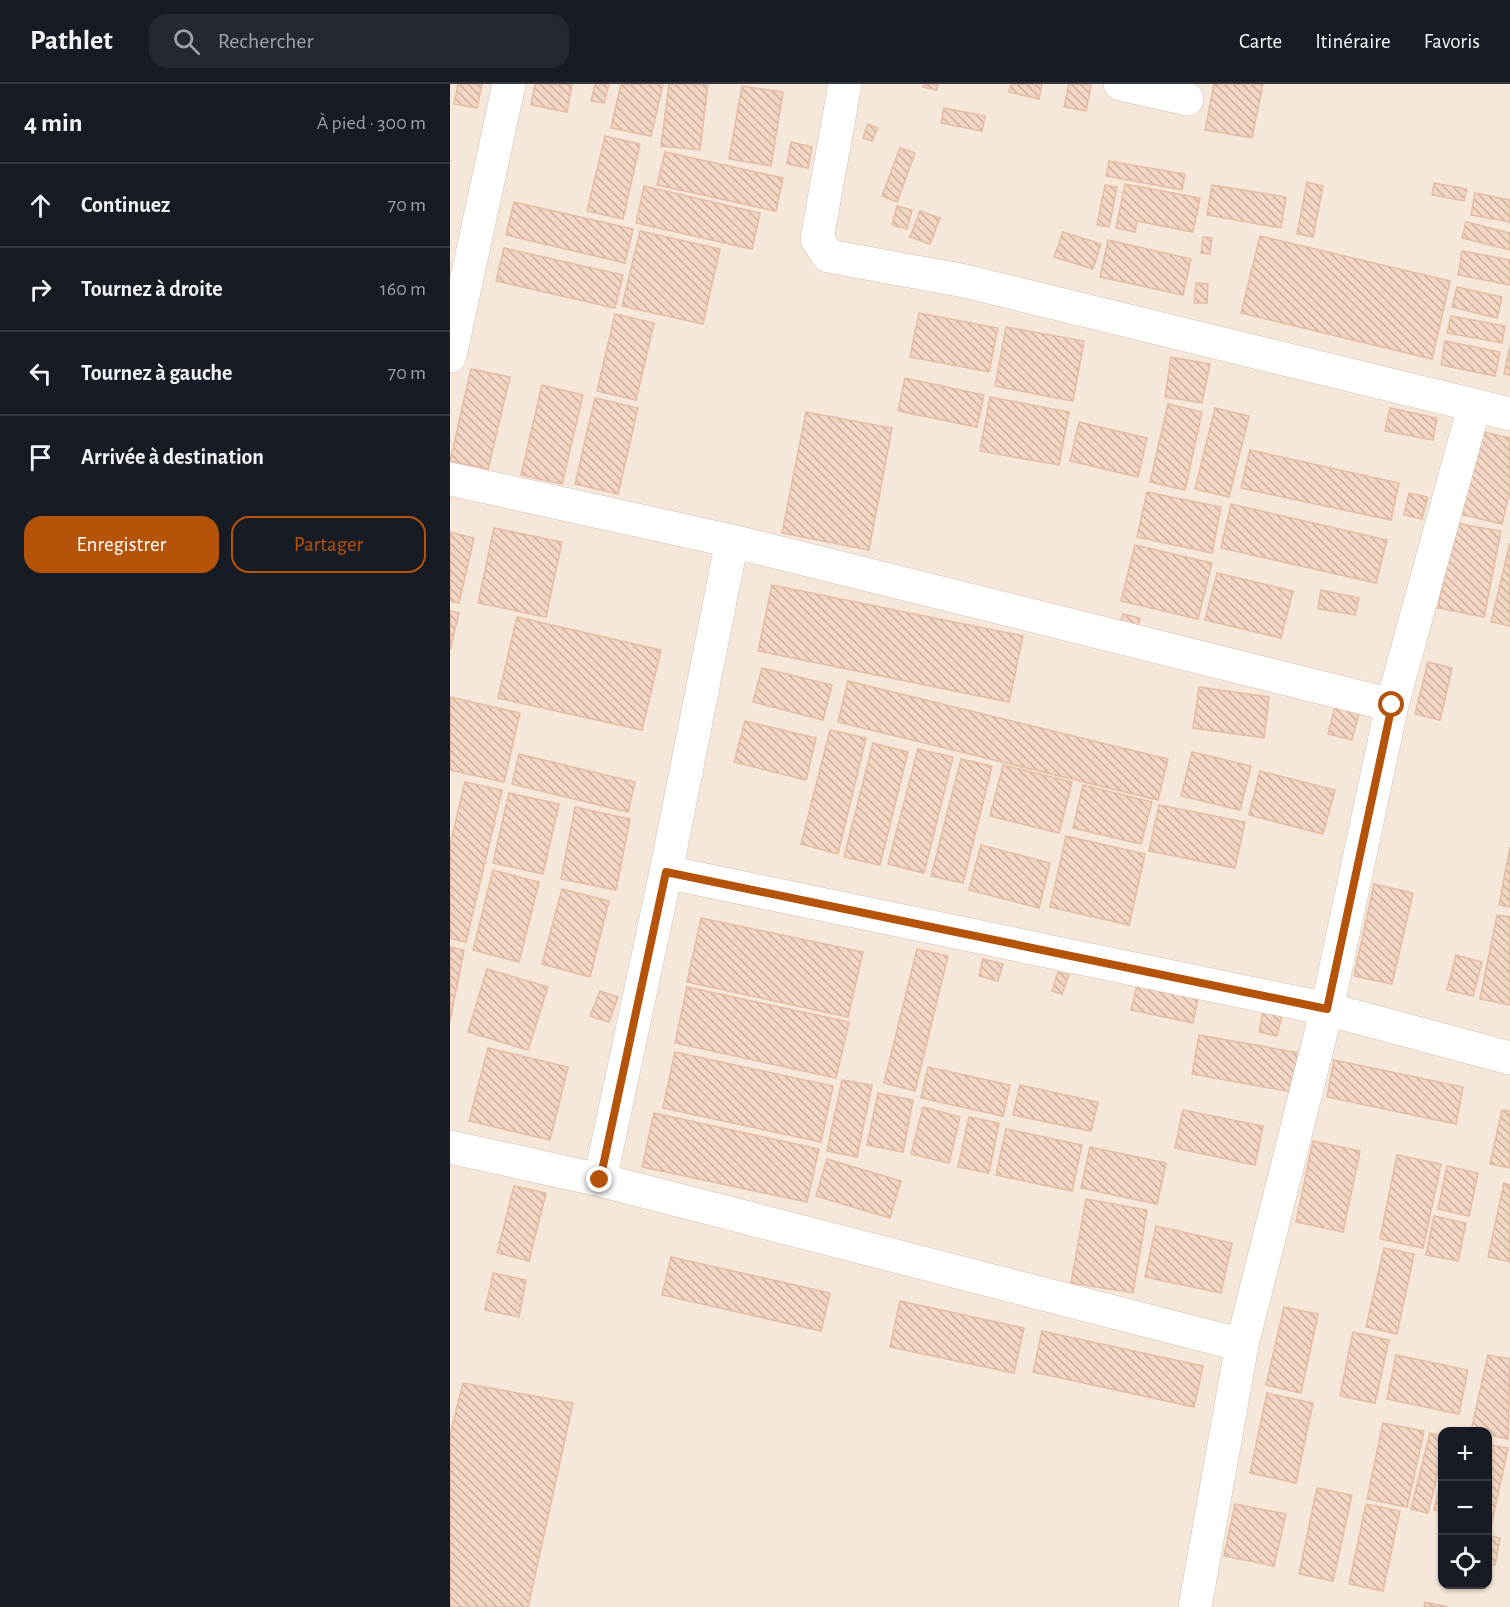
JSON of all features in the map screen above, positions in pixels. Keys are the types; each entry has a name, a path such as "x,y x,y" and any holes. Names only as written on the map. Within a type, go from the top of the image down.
{"street":[{"path":"450,357 509,84"},
{"path":"845,84 817,239 828,256 965,280 1510,414"},
{"path":"1120,84 1187,99"},
{"path":"1195,1607 1242,1345 1327,1009 1392,705 1474,407"},
{"path":"450,479 732,541 1392,705"},
{"path":"600,1180 666,872 732,541"},
{"path":"666,872 1327,1009 1510,1058"},
{"path":"450,1147 600,1180 1242,1345"}],"shaded area":[{"path":"450,84 1510,84 1510,1607 450,1607"}],"building":[{"path":"458,84 482,84 477,108 454,104"},
{"path":"535,84 572,84 567,112 531,105"},
{"path":"595,84 609,84 604,103 591,101"},
{"path":"621,84 663,84 651,136 611,128"},
{"path":"669,84 708,84 700,150 661,146"},
{"path":"924,84 938,84 937,90 923,87"},
{"path":"1011,84 1042,84 1039,99 1009,92"},
{"path":"1069,84 1091,85 1086,111 1064,107"},
{"path":"1214,84 1263,84 1252,138 1205,130"},
{"path":"742,86 783,92 771,166 729,159"},
{"path":"944,108 985,116 982,131 941,123"},
{"path":"868,124 878,128 872,141 863,138"},
{"path":"605,136 640,144 623,219 587,211"},
{"path":"791,142 812,147 808,168 787,164"},
{"path":"900,148 915,153 897,202 882,196"},
{"path":"665,152 783,178 776,211 657,185"},
{"path":"1109,161 1185,174 1182,190 1106,176"},
{"path":"1307,182 1323,186 1313,237 1297,234"},
{"path":"1434,183 1467,189 1464,201 1432,195"},
{"path":"1125,184 1200,198 1193,232 1137,221 1135,232 1116,228"},
{"path":"1105,185 1117,187 1109,227 1097,225"},
{"path":"1212,185 1286,197 1281,228 1207,215"},
{"path":"644,186 760,213 752,249 636,223"},
{"path":"1475,193 1510,200 1510,222 1471,215"},
{"path":"514,202 633,229 625,263 506,235"},
{"path":"897,206 912,210 907,229 892,225"},
{"path":"920,211 940,218 930,244 910,237"},
{"path":"1466,222 1510,233 1510,250 1462,238"},
{"path":"640,231 720,249 703,324 622,306"},
{"path":"1063,232 1101,244 1093,269 1054,257"},
{"path":"1260,236 1450,281 1432,359 1241,313"},
{"path":"1203,237 1212,238 1210,254 1201,253"},
{"path":"1108,240 1191,259 1183,295 1100,277"},
{"path":"504,248 623,275 615,308 496,281"},
{"path":"1462,251 1510,260 1510,285 1458,275"},
{"path":"1196,283 1208,284 1207,303 1194,303"},
{"path":"1457,287 1502,297 1497,318 1452,307"},
{"path":"919,313 998,328 989,372 910,357"},
{"path":"615,314 654,323 636,400 597,391"},
{"path":"1451,316 1505,326 1502,343 1447,333"},
{"path":"1006,327 1084,341 1073,401 995,386"},
{"path":"1445,341 1500,352 1495,376 1441,365"},
{"path":"1510,346 1510,375 1504,374"},
{"path":"1171,357 1210,364 1202,403 1165,397"},
{"path":"471,369 510,377 488,469 450,461"},
{"path":"905,378 984,395 977,427 898,411"},
{"path":"542,385 583,395 562,484 521,475"},
{"path":"990,397 1069,412 1059,465 980,451"},
{"path":"595,398 638,408 618,494 575,484"},
{"path":"1168,404 1202,412 1185,490 1150,482"},
{"path":"1215,408 1249,416 1229,497 1195,489"},
{"path":"1390,408 1437,418 1433,440 1385,431"},
{"path":"806,412 892,428 869,550 782,533"},
{"path":"1079,422 1147,438 1138,477 1070,461"},
{"path":"1475,430 1510,438 1510,491 1502,524 1455,513"},
{"path":"1250,450 1399,483 1391,520 1241,488"},
{"path":"1147,492 1221,507 1212,553 1137,537"},
{"path":"1409,493 1428,497 1422,519 1404,515"},
{"path":"1231,504 1387,540 1376,583 1221,548"},
{"path":"1455,523 1501,531 1484,617 1438,608"},
{"path":"494,528 562,542 546,617 478,603"},
{"path":"450,532 474,538 459,603 450,601"},
{"path":"1510,543 1510,626 1491,622"},
{"path":"1135,545 1212,563 1198,619 1121,601"},
{"path":"1217,573 1293,591 1281,638 1205,620"},
{"path":"772,585 1023,636 1009,702 758,651"},
{"path":"1321,590 1359,598 1355,615 1318,609"},
{"path":"450,611 459,613 450,650"},
{"path":"1123,614 1140,618 1137,629 1120,625"},
{"path":"517,617 661,650 642,730 498,698"},
{"path":"1428,662 1452,668 1440,720 1415,714"},
{"path":"762,668 832,685 823,720 753,702"},
{"path":"848,681 1168,759 1158,800 838,722"},
{"path":"1199,687 1269,697 1264,738 1193,728"},
{"path":"450,697 520,713 504,782 450,770"},
{"path":"1335,707 1359,713 1352,740 1328,734"},
{"path":"745,721 816,738 806,780 734,762"},
{"path":"830,730 866,738 838,854 801,844"},
{"path":"873,743 908,752 880,865 844,857"},
{"path":"918,749 953,757 924,873 888,864"},
{"path":"1192,752 1251,766 1240,810 1181,796"},
{"path":"519,754 635,782 628,812 512,784"},
{"path":"961,759 992,766 963,883 931,876"},
{"path":"1003,765 1072,782 1059,833 990,816"},
{"path":"1260,771 1335,790 1323,834 1249,815"},
{"path":"465,782 502,790 466,942 450,938 450,845"},
{"path":"1083,785 1152,802 1141,844 1073,828"},
{"path":"509,793 559,804 543,874 493,863"},
{"path":"1159,805 1245,822 1235,868 1149,851"},
{"path":"575,807 630,819 616,890 561,879"},
{"path":"1066,836 1145,854 1129,925 1050,907"},
{"path":"981,845 1050,863 1039,908 969,890"},
{"path":"1510,847 1510,907 1499,905"},
{"path":"493,870 539,882 519,962 473,950"},
{"path":"1374,884 1413,893 1392,984 1354,976"},
{"path":"562,889 609,901 590,977 542,964"},
{"path":"1497,915 1510,917 1510,1005 1480,999"},
{"path":"701,918 863,952 848,1017 687,982"},
{"path":"450,947 464,950 450,1021"},
{"path":"917,949 948,956 915,1091 884,1083"},
{"path":"1456,955 1482,962 1473,996 1447,990"},
{"path":"983,959 1003,964 998,981 979,976"},
{"path":"487,969 548,987 528,1050 468,1032"},
{"path":"1058,972 1069,975 1062,994 1052,991"},
{"path":"1138,981 1199,994 1193,1023 1131,1010"},
{"path":"687,987 849,1022 836,1078 675,1043"},
{"path":"600,991 618,997 609,1022 590,1016"},
{"path":"1264,1006 1283,1010 1277,1036 1259,1032"},
{"path":"1199,1035 1300,1053 1292,1092 1192,1074"},
{"path":"488,1048 568,1067 550,1140 469,1121"},
{"path":"675,1052 833,1086 821,1142 663,1108"},
{"path":"1334,1060 1463,1087 1456,1124 1327,1097"},
{"path":"928,1067 1010,1085 1003,1116 921,1098"},
{"path":"842,1080 872,1085 857,1157 827,1151"},
{"path":"1020,1085 1098,1102 1091,1131 1013,1115"},
{"path":"878,1093 913,1100 903,1152 867,1145"},
{"path":"923,1107 960,1117 949,1163 911,1154"},
{"path":"1183,1110 1263,1126 1255,1165 1175,1148"},
{"path":"1502,1110 1510,1111 1510,1168 1490,1164"},
{"path":"654,1113 819,1149 807,1202 642,1167"},
{"path":"969,1117 999,1123 989,1173 958,1167"},
{"path":"1006,1129 1082,1145 1072,1191 996,1175"},
{"path":"1313,1141 1360,1151 1343,1232 1296,1222"},
{"path":"1090,1147 1166,1163 1157,1204 1081,1188"},
{"path":"1397,1155 1441,1164 1423,1248 1380,1239"},
{"path":"827,1159 901,1181 890,1218 816,1196"},
{"path":"1447,1166 1478,1173 1469,1216 1438,1209"},
{"path":"1504,1183 1510,1185 1510,1262 1488,1257"},
{"path":"514,1186 546,1193 529,1261 497,1253"},
{"path":"1086,1199 1147,1210 1133,1293 1071,1283"},
{"path":"1434,1216 1466,1223 1458,1261 1426,1255"},
{"path":"1156,1226 1232,1243 1221,1293 1145,1277"},
{"path":"1384,1248 1414,1254 1397,1334 1366,1327"},
{"path":"671,1257 830,1293 821,1331 662,1295"},
{"path":"493,1273 526,1280 519,1317 485,1310"},
{"path":"900,1301 1024,1328 1014,1373 890,1347"},
{"path":"1284,1307 1318,1314 1301,1393 1266,1385"},
{"path":"1042,1331 1203,1366 1194,1407 1033,1372"},
{"path":"1353,1332 1389,1340 1375,1403 1340,1396"},
{"path":"1396,1355 1468,1370 1459,1414 1387,1399"},
{"path":"1488,1355 1510,1359 1508,1439 1492,1436 1492,1427 1472,1427"},
{"path":"463,1383 573,1403 528,1607 450,1607 450,1434"},
{"path":"1267,1393 1313,1403 1296,1483 1250,1473"},
{"path":"1383,1423 1424,1431 1407,1507 1367,1499"},
{"path":"1430,1433 1438,1435 1438,1472 1428,1513 1411,1509"},
{"path":"1492,1445 1508,1448 1492,1521"},
{"path":"1317,1488 1352,1495 1333,1581 1299,1574"},
{"path":"1438,1493 1438,1511 1434,1510"},
{"path":"1235,1504 1286,1514 1274,1566 1224,1556"},
{"path":"1366,1504 1400,1511 1383,1591 1349,1584"},
{"path":"1492,1536 1500,1538 1495,1565 1492,1564"},
{"path":"1425,1602 1448,1607 1424,1607"}],"route":[{"path":"600,1180 666,872 1327,1009 1392,705"}]}
